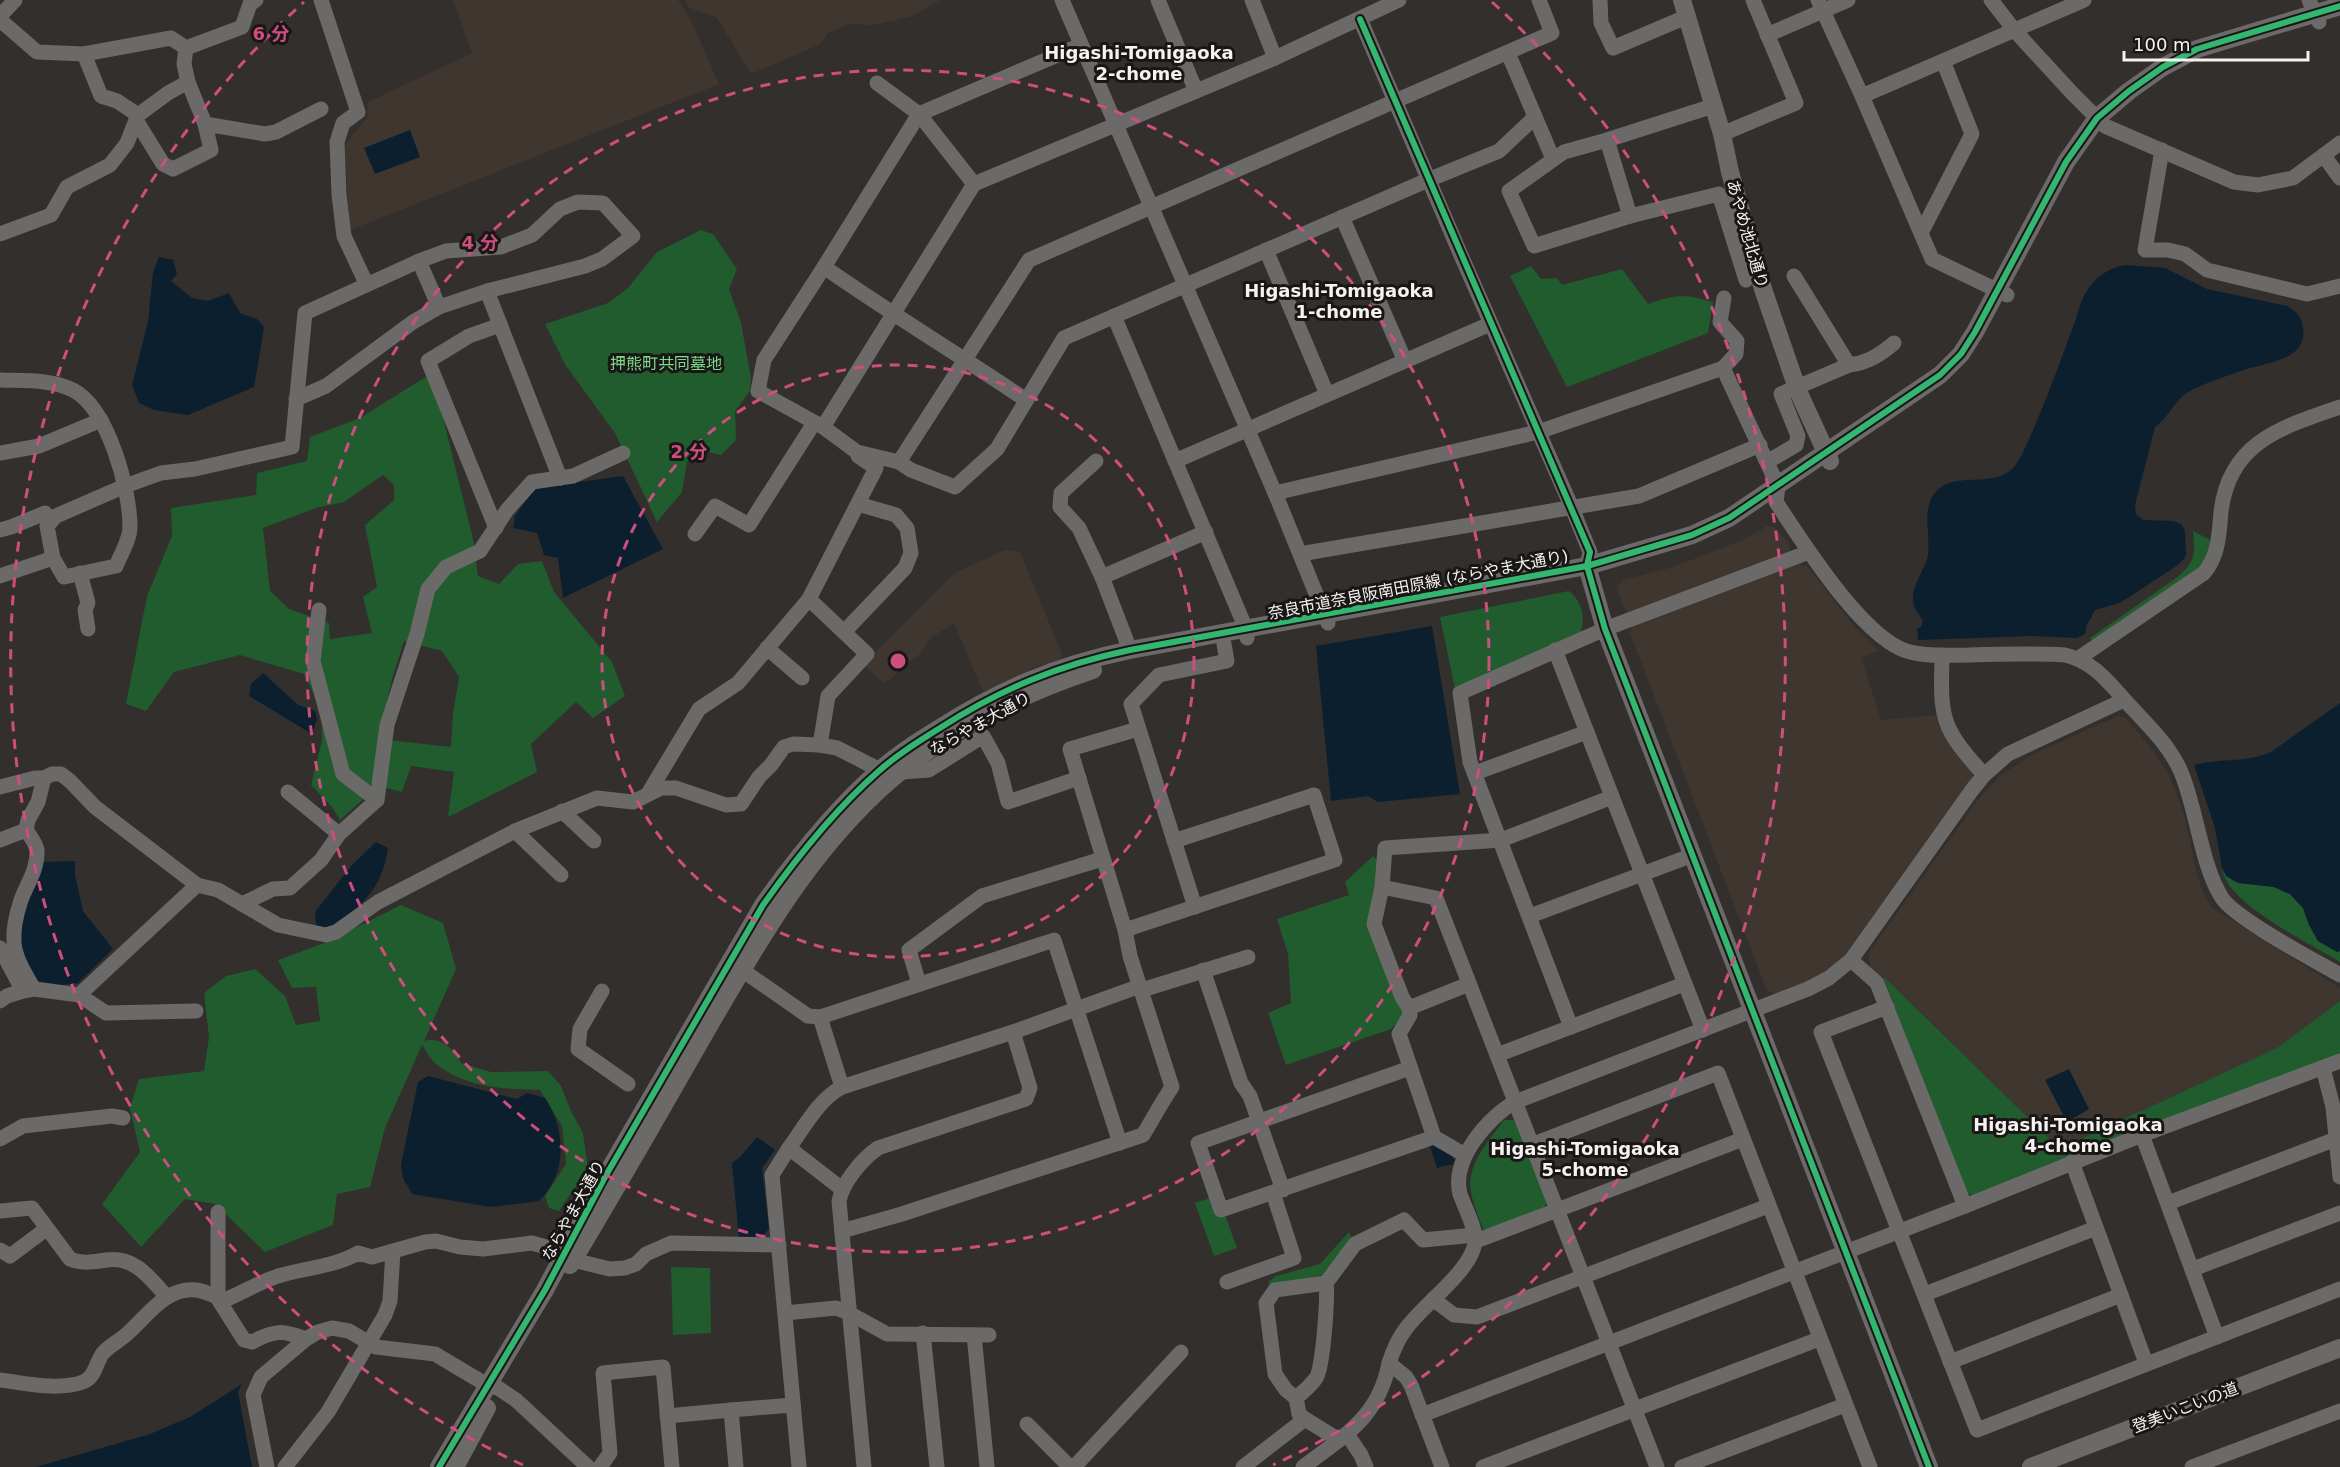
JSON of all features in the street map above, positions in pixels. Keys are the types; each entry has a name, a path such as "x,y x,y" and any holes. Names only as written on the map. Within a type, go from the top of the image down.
{"street":[{"path":"15,0 0,18 37,52 84,54 171,38 186,48"},
{"path":"186,48 242,27 250,4 256,0"},
{"path":"321,0 358,112 343,123 337,142 344,236 366,283"},
{"path":"1062,0 1248,429 1327,619 1658,556 1734,526 1828,458 1943,383 1975,349 2002,293 2101,122 2166,75 2198,58 2314,12 2340,6"},
{"path":"1158,0 1196,91"},
{"path":"1252,0 1275,58"},
{"path":"694,534 715,506 749,525 893,315 974,184 1275,58 1399,0"},
{"path":"899,462 1029,260 1552,33 1539,0"},
{"path":"1600,0 1601,23 1613,48 1684,8"},
{"path":"1722,134 1796,103 1753,0"},
{"path":"1767,34 1820,5 1848,0"},
{"path":"1991,0 2015,31 2101,122 2234,182 2258,185 2293,178 2340,143"},
{"path":"1863,96 2084,0"},
{"path":"1820,5 1863,96 1932,259 2002,293"},
{"name":"あやめ池北通り","path":"1684,8 1722,134 1730,172 1763,289 1798,391 1828,458"},
{"path":"2314,12 2340,16"},
{"path":"1360,19 1590,552 1588,570 1605,629 1929,1467"},
{"path":"1081,45 919,114 764,360 758,391 818,425 857,452 899,462 911,470 955,487 997,448 1064,338 1499,151 1534,118"},
{"path":"84,54 101,96 117,101 137,117 164,164 173,169 211,150 205,124 184,64 186,48"},
{"path":"1508,54 1553,159"},
{"path":"1921,233 1972,134 1943,61"},
{"path":"0,234 51,215 67,187 110,165 127,143 137,117 168,93 189,82"},
{"path":"877,83 919,114 974,184"},
{"path":"1713,106 1563,152 1509,191 1534,246 1630,216 1719,194 1746,280"},
{"path":"205,124 265,134 276,132 321,109"},
{"path":"1606,140 1630,216"},
{"path":"2162,150 2145,250 2168,250 2185,254 2207,270 2307,294 2340,286"},
{"path":"2324,156 2340,178"},
{"path":"0,380 51,383 73,390 86,399 101,420 125,486 130,529 116,566 63,577 53,558 47,526 57,516 125,486 161,473 195,469 292,447 296,399 305,313 366,283 446,251 501,247 532,235 560,208 578,202 603,203 633,236 602,259 585,266 487,291 439,307 413,322 326,386 296,399"},
{"path":"1342,217 1405,361"},
{"path":"1266,250 1327,394"},
{"path":"419,261 439,307"},
{"path":"824,267 893,315 966,359 1026,400"},
{"path":"1794,276 1849,365"},
{"path":"487,291 560,478"},
{"path":"1275,493 1538,432 1723,368 1736,354 1737,341 1720,322 1724,298"},
{"path":"1114,316 1206,532 1246,634 1130,650 1068,665 1027,680 987,699 917,742 880,770 833,818 779,881 735,967 808,1016 820,1017 1054,940 1120,1143"},
{"path":"1174,461 1490,324"},
{"path":"496,528 428,362 469,336 500,325"},
{"path":"1767,462 1796,445 1798,436 1781,394 1849,365 1859,364 1878,356 1893,343"},
{"path":"1723,368 1760,445 1777,494 1809,552 1868,625 1883,639 1899,649 1912,653 1942,655 2043,653 2079,658 2098,671 2163,742 2181,771 2212,879 2223,900 2240,915 2340,975"},
{"path":"2079,658 2204,573 2216,551 2226,486 2236,466 2250,449 2279,429 2340,407"},
{"path":"0,453 39,446 101,420"},
{"path":"1300,554 1639,496 1760,445"},
{"path":"650,792 699,709 738,683 809,599 876,468 857,455 857,452"},
{"path":"242,904 273,889 290,888 321,860 339,834 377,800 387,724 417,634 428,589 446,567 480,551 507,510 532,482 573,476 622,453"},
{"path":"1096,461 1061,493 1060,507 1079,528 1102,577 1130,650"},
{"path":"844,632 905,568 910,553 907,528 897,515 858,504"},
{"path":"0,530 45,513"},
{"path":"1102,577 1206,532"},
{"path":"1571,1028 1470,762 1460,693 1605,629 1809,552"},
{"path":"0,576 53,558"},
{"path":"80,573 88,603 85,610 88,628"},
{"path":"809,599 867,654 828,696 820,745"},
{"path":"319,610 313,661 342,774 377,800"},
{"name":"奈良市道奈良阪南田原線 (ならやま大通り)","path":"1246,634 1327,619"},
{"name":"ならやま大通り","path":"568,1256 651,1099 735,967 803,875 878,791 933,747 1008,703 1057,682 1093,670 1224,644 1246,634"},
{"path":"1195,907 1131,704 1159,675 1227,661 1224,644"},
{"path":"767,648 802,678"},
{"path":"1555,650 1702,1030"},
{"path":"1942,655 1943,706 1947,724 1956,741 1984,775"},
{"path":"1303,1467 1363,1419 1375,1403 1386,1380 1395,1346 1405,1329 1463,1268 1475,1238 1459,1187 1459,1174 1465,1155 1493,1116 1515,1102 1818,984 1851,960 1984,775 2008,754 2124,700"},
{"path":"842,1231 902,1214 1143,1135 1172,1088 1130,956 1125,930 1071,749 1138,729"},
{"path":"1475,773 1587,732"},
{"path":"0,787 52,774 61,774 95,807 197,885 218,890 278,925 326,935 336,932 378,902 515,831 597,798 633,802 661,788 676,788 726,805 741,804 759,777 784,747 793,744 837,748 880,770 901,772 929,770 983,736 998,763 1008,802 1078,778"},
{"path":"28,990 14,944 14,929 21,900 32,878 37,848 26,830 28,820 38,802 44,777"},
{"path":"288,792 339,834"},
{"path":"1125,930 1335,860 1314,795 1174,841"},
{"path":"1465,1155 1434,1137 1399,1034 1410,1015 1409,1008 1402,997 1374,924 1382,887 1385,848 1501,840 1612,797"},
{"path":"562,811 594,841"},
{"path":"0,840 26,830"},
{"path":"515,831 561,875"},
{"path":"1530,916 1693,855"},
{"path":"919,984 909,950 982,896 1102,859"},
{"path":"79,995 197,885"},
{"path":"1382,887 1436,898 1656,1467"},
{"path":"0,948 28,990"},
{"path":"799,1467 772,1175 820,1104 831,1093 843,1087 1013,1032 1076,1008 1248,957"},
{"path":"1851,960 1877,983 1965,1206"},
{"name":"ならやま大通り","path":"439,1467 493,1387 735,967"},
{"path":"1203,970 1241,1083 1250,1096 1259,1121 1294,1258 1227,1282"},
{"path":"1409,1008 1469,984"},
{"path":"1497,1056 1684,984"},
{"path":"0,1001 7,996 28,990 79,995 106,1013 196,1011"},
{"path":"602,991 580,1029 578,1049 627,1088 651,1099"},
{"path":"1887,1008 1821,1032 1977,1430 2340,1289"},
{"path":"820,1017 843,1087"},
{"path":"864,1467 839,1202 842,1189 867,1156 878,1148 1026,1098 1030,1088 1013,1032"},
{"path":"1422,1415 1965,1206 2142,1135 2340,1061"},
{"path":"1410,1068 1198,1143 1221,1210 1434,1137"},
{"path":"2323,1068 2333,1107 2340,1177"},
{"path":"1531,1145 1718,1073 1870,1467"},
{"path":"0,1139 23,1126 112,1116 123,1118"},
{"path":"2142,1135 2217,1337"},
{"path":"1366,1467 1361,1455 1343,1437 1299,1414 1296,1398 1286,1390 1275,1374 1266,1303 1275,1290 1326,1283 1355,1244 1404,1220 1423,1240 1475,1238 1556,1211 1743,1139"},
{"path":"2168,1203 2336,1139"},
{"path":"789,1148 842,1189"},
{"path":"2072,1162 2146,1363"},
{"path":"1433,1299 1454,1315 1477,1317 1768,1206"},
{"path":"0,1211 32,1208 69,1259 94,1262 116,1260 141,1268 167,1297"},
{"path":"219,1212 218,1299 244,1340 252,1342 266,1335 284,1331 306,1339"},
{"path":"2193,1269 2340,1213"},
{"path":"0,1251 10,1256 46,1228"},
{"path":"1924,1294 2096,1228"},
{"path":"0,1380 57,1386 84,1382 89,1379 105,1351 127,1334 156,1304 167,1297 178,1292 198,1290 218,1299 226,1299 284,1275 311,1267 342,1262 358,1253 372,1257 436,1241 460,1247 483,1249 532,1243 610,1269 625,1268 636,1264 646,1254 671,1243 779,1245"},
{"path":"285,1467 328,1412 385,1315 390,1301 393,1251"},
{"path":"1296,1398 1317,1377 1326,1318 1328,1293 1326,1283"},
{"path":"1950,1362 2121,1295"},
{"path":"785,1314 836,1308 887,1334 981,1335 987,1467"},
{"path":"267,1467 253,1395 256,1385 261,1377 306,1339 332,1328 349,1331 376,1347 435,1354 516,1400 588,1467"},
{"path":"922,1334 937,1467"},
{"path":"1483,1467 1819,1339"},
{"name":"登美いこいの道","path":"2033,1467 2340,1348"},
{"path":"1027,1424 1072,1467 1181,1352"},
{"path":"1389,1363 1406,1377 1442,1467"},
{"path":"600,1467 610,1453 603,1373 663,1367 672,1467"},
{"name":"ならやま大通り","path":"455,1467 493,1387"},
{"path":"667,1416 793,1405"},
{"path":"1682,1467 1845,1405"},
{"path":"731,1410 736,1467"},
{"path":"2199,1466 2340,1411"},
{"path":"1243,1467 1305,1419"}],"shaded area":[{"path":"453,0 678,0 691,20 719,84 350,230 344,145 367,118 368,102 472,53"},
{"path":"685,0 940,0 912,16 874,25 848,24 827,34 821,44 751,74 717,18 688,7"},
{"path":"1767,526 1775,527 1789,543 1790,553 1629,613 1624,608 1617,589 1622,580 1694,559 1745,539"},
{"path":"1005,550 1020,552 1062,654 1059,661 1031,668 1025,674 983,692 954,623 932,637 918,656 884,683 864,666 873,654 956,572"},
{"path":"1797,563 1807,566 1854,626 1879,651 1861,657 1881,720 1938,715 1972,771 1972,779 1840,962 1817,978 1777,995 1767,991 1630,633 1633,625"},
{"path":"2118,716 2126,718 2154,752 2169,775 2185,817 2202,890 2211,907 2340,988 2340,1001 2277,1048 2072,1143 2051,1140 1883,976 1871,971 1868,954 1977,801 1999,777 2031,755"}],"green space":[{"name":"押熊町共同墓地","path":"701,230 713,234 737,269 729,289 741,323 751,378 750,391 735,411 736,440 721,455 708,452 687,462 682,492 657,522 615,433 566,366 545,324 608,303 628,288 657,252"},
{"path":"1531,266 1541,279 1557,278 1562,285 1622,269 1648,304 1680,296 1713,302 1708,333 1567,387 1510,276"},
{"path":"432,373 474,543 478,576 499,584 518,564 542,561 554,592 612,662 625,696 593,718 576,702 531,744 537,772 448,817 454,772 411,766 402,792 371,784 368,795 340,820 332,807 311,785 322,741 322,712 304,674 240,655 174,672 146,711 126,704 147,596 172,536 171,508 256,495 257,473 307,461 310,437 360,418","holes":["383,475 394,485 394,500 365,525 377,587 363,597 372,633 330,639 329,623 289,609 270,591 263,528 316,508 344,502","404,641 442,651 459,677 453,713 451,747 379,739 392,679"]},
{"path":"2193,531 2212,541 2207,557 2197,570 2092,641 2090,638 2185,570 2193,556"},
{"path":"1569,591 1582,610 1583,622 1580,634 1455,689 1440,617"},
{"path":"1373,856 1379,862 1368,924 1404,1016 1391,1029 1286,1065 1268,1013 1291,1003 1288,954 1277,919 1349,895 1345,882"},
{"path":"2222,868 2233,881 2274,887 2290,894 2303,908 2309,925 2337,952 2340,951 2340,962 2253,909 2227,882"},
{"path":"401,905 443,923 456,969 424,1041 441,1042 455,1053 461,1063 491,1072 548,1071 561,1086 583,1133 588,1168 559,1211 549,1208 545,1196 566,1164 562,1126 540,1090 499,1088 473,1083 436,1064 422,1045 385,1128 370,1187 337,1194 333,1225 265,1252 215,1204 185,1199 141,1247 102,1204 140,1152 130,1108 139,1079 204,1071 209,1037 204,993 226,976 255,969 285,996 296,1025 320,1021 316,987 292,988 278,960 327,942"},
{"path":"1883,976 2051,1140 2072,1143 2277,1048 2340,1001 2340,1056 1974,1196 1965,1192"},
{"path":"1504,1120 1514,1120 1547,1203 1542,1211 1488,1231 1483,1229 1476,1211 1470,1182 1475,1162"},
{"path":"1210,1198 1217,1217 1225,1215 1237,1248 1214,1256 1195,1203"},
{"path":"1349,1232 1352,1239 1327,1274 1272,1286 1268,1282 1276,1276 1320,1264"},
{"path":"671,1267 710,1268 711,1333 673,1335"}],"water":[{"path":"410,130 420,157 375,174 364,148"},
{"path":"159,257 173,260 177,274 171,281 192,298 208,301 229,293 240,313 257,319 264,327 254,387 188,415 154,410 139,403 132,385 148,322 153,272"},
{"path":"2125,265 2165,268 2207,289 2287,306 2298,315 2302,323 2303,338 2300,346 2293,353 2275,362 2247,369 2194,389 2181,398 2155,427 2135,505 2136,514 2143,520 2173,521 2181,524 2185,531 2186,554 2184,559 2120,603 2095,610 2085,634 2077,638 2032,636 1918,640 1917,629 1921,627 1923,621 1914,606 1913,593 1928,555 1928,510 1936,492 1945,485 1957,481 1996,477 2008,472 2017,463 2045,402 2083,298 2100,276"},
{"path":"623,476 663,549 563,598 558,558 544,555 537,533 513,528 515,516 535,488"},
{"path":"1432,626 1460,794 1378,802 1368,796 1331,801 1316,646"},
{"path":"263,673 298,705 315,711 317,719 312,734 249,696 251,684"},
{"path":"2340,703 2340,951 2337,952 2318,941 2303,908 2290,894 2274,887 2238,883 2226,876 2222,868 2215,828 2194,765 2252,758 2271,752"},
{"path":"376,842 388,848 381,875 375,887 359,906 337,923 325,930 316,925 315,912 351,866"},
{"path":"75,861 75,875 83,911 113,949 78,983 61,985 37,981 19,954 15,927 38,862"},
{"path":"2069,1069 2089,1109 2067,1122 2045,1080"},
{"path":"428,1076 517,1099 527,1093 545,1098 557,1124 561,1151 555,1178 539,1201 491,1207 412,1194 403,1178 401,1165 418,1082"},
{"path":"757,1137 775,1150 762,1168 769,1229 760,1239 739,1238 732,1163"},
{"path":"1429,1143 1452,1154 1453,1164 1437,1168"},
{"path":"242,1384 238,1392 252,1467 36,1467 150,1434 190,1417"}],"cycle path":[{"path":"439,1467 545,1290 605,1177 763,905 803,851 832,817 863,785 894,759 985,701 1031,680 1079,663 1130,650 1587,566 1692,535 1729,518 1940,375 1961,354 2066,162 2097,118 2129,91 2163,67 2197,49 2340,6"},
{"path":"1360,19 1590,552 1587,566 1605,629 1929,1467"}],"district":[{"name":"Higashi-Tomigaoka 2-chome","path":"1139,63"},
{"name":"Higashi-Tomigaoka 1-chome","path":"1339,301"},
{"name":"Higashi-Tomigaoka 4-chome","path":"2068,1135"},
{"name":"Higashi-Tomigaoka 5-chome","path":"1585,1159"}]}
